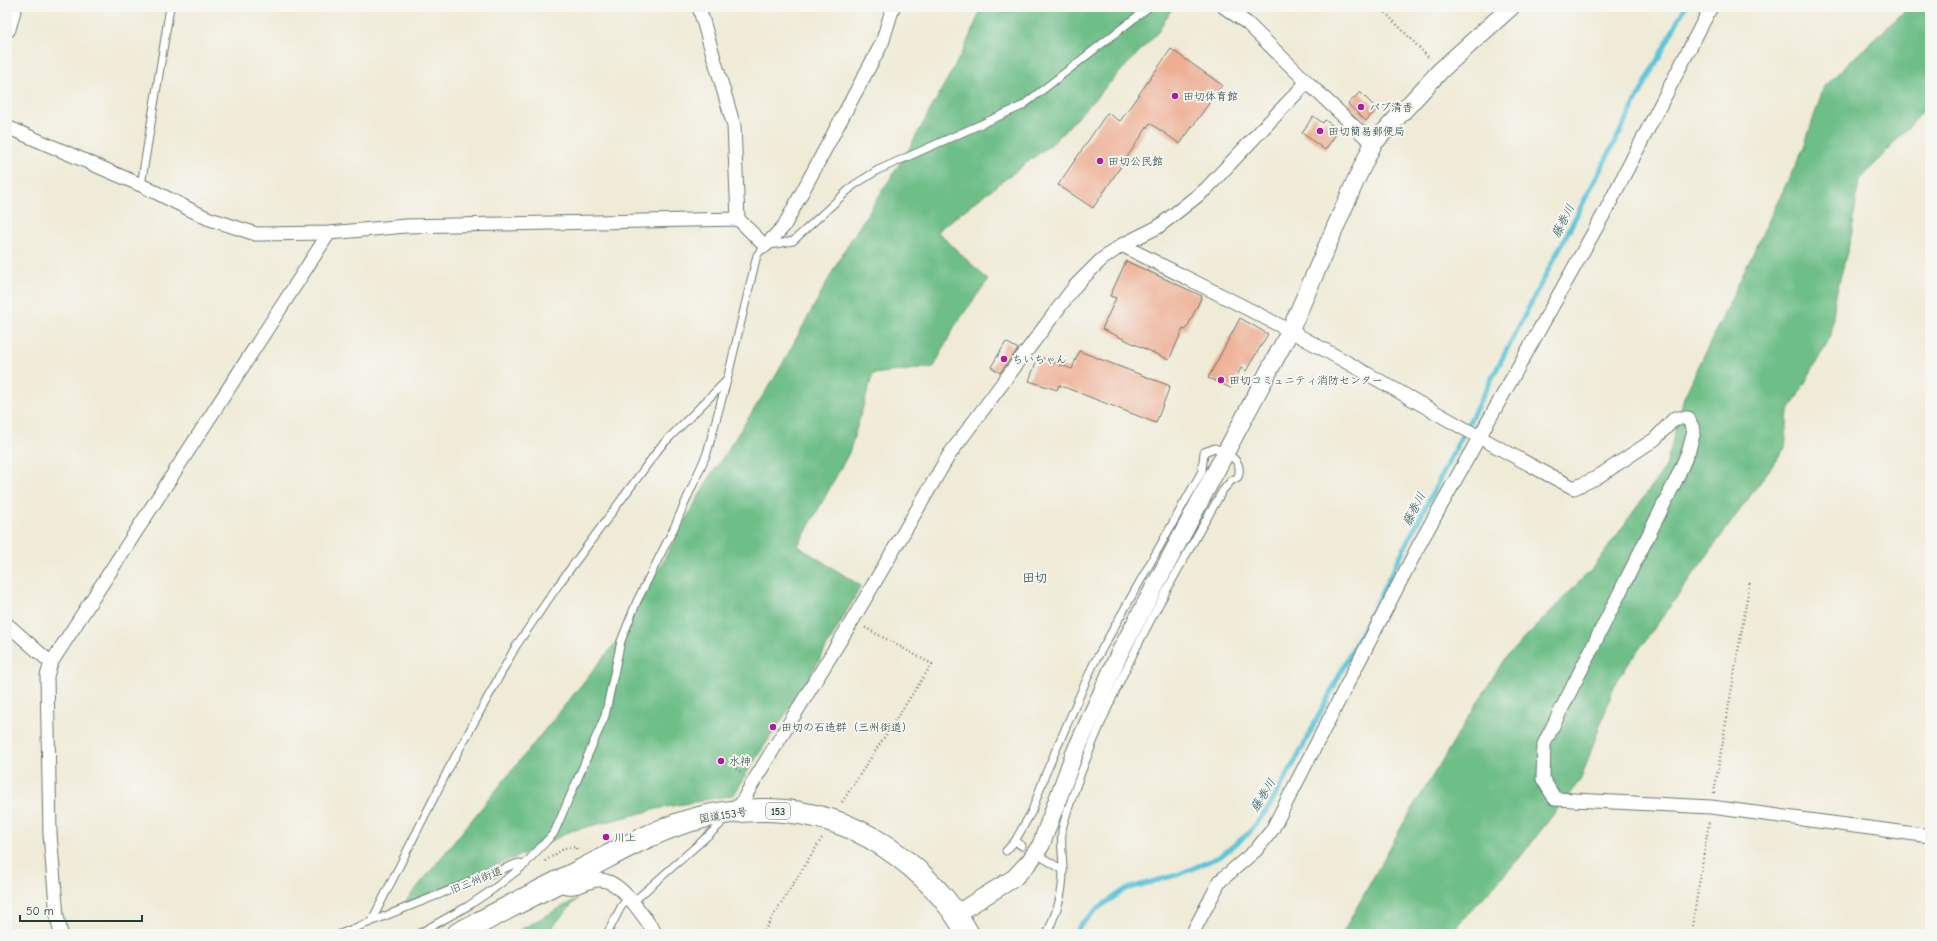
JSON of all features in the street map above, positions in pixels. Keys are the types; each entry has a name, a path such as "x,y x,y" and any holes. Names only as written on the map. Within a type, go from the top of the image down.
{"highway":[{"name":"国道153号","path":"458,934 649,836 702,816 730,812 773,810 817,816 865,833 916,870 935,888 956,914 968,934"}],"street":[{"path":"7,29 13,7"},
{"path":"699,7 734,126 738,219 765,246 784,226 788,219 882,43 893,7"},
{"path":"1224,7 1247,23 1373,144"},
{"path":"956,914 1014,878 1030,861 1041,845 1073,757 1120,652 1290,331 1373,144 1441,70 1511,7"},
{"path":"1192,934 1220,882 1256,850 1272,830 1419,546 1605,212 1711,7"},
{"path":"730,812 754,779 852,621 949,455 1075,286 1101,260 1122,245 1158,227 1206,189 1307,82"},
{"path":"7,127 141,185 207,218 256,234 329,233 406,226 738,219"},
{"path":"62,934 57,916 50,834 47,676 51,662 329,233"},
{"path":"1122,245 1290,331 1480,437 1506,454 1574,488 1596,478 1655,439 1675,418 1688,418 1694,431 1689,450 1676,480 1544,744 1543,779 1555,799 1711,807 1930,836"},
{"path":"7,624 51,662"},
{"path":"556,883 569,888 577,888 597,880 607,881 631,900 656,934"}],"lane":[{"path":"141,185 170,7"},
{"path":"418,934 468,906 526,864 554,833 605,716 621,641 637,601 674,530 707,453 727,380 757,255 765,246 793,241 854,185 878,170 1022,106 1149,7"},
{"path":"371,922 448,770 516,646 558,584 661,446 727,380"},
{"path":"1006,851 1015,841 1032,811 1045,775 1093,665 1202,470 1204,452 1215,448 1235,458 1240,471 1238,477 1231,481 1223,490 1163,597 1115,689 1064,824 1062,842 1062,897 1047,934"},
{"path":"607,934 621,907 720,825 730,812"},
{"path":"1015,841 1022,846"},
{"path":"1043,858 1063,870"},
{"name":"旧三州街道","path":"340,934 518,863 526,864"}],"path":[{"path":"1380,7 1441,70"},
{"path":"1692,934 1711,807 1750,581"},
{"path":"842,802 932,664 852,621"},
{"path":"762,934 824,834"},
{"path":"526,864 544,861 571,846 576,847 576,854"}],"green space":[{"path":"982,7 1173,7 1157,33 1054,142 937,231 988,280 954,327 934,367 873,374 849,453 798,546 861,586 804,687 752,764 734,795 661,808 571,831 537,848 402,906 621,636 708,480 777,374 845,249 909,149 965,47"},
{"path":"1909,7 1930,7 1930,104 1859,181 1852,232 1835,299 1831,336 1788,413 1785,448 1616,681 1581,779 1518,860 1449,934 1342,934 1403,824 1505,658 1595,566 1666,466 1684,397 1804,147 1824,86"},
{"path":"577,899 546,934 512,934"}],"building":[{"path":"1171,49 1222,85 1180,144 1150,123 1093,208 1058,185 1107,113 1120,121"},
{"path":"1360,92 1377,109 1366,121 1348,104"},
{"path":"1313,116 1323,123 1325,120 1339,130 1325,150 1302,133"},
{"path":"1126,261 1202,296 1186,330 1183,329 1169,360 1102,329 1116,298 1110,296"},
{"path":"1240,318 1268,334 1246,371 1241,368 1231,388 1208,378"},
{"path":"1006,342 1018,349 1000,373 991,367"},
{"path":"1079,351 1170,386 1156,423 1059,385 1057,390 1029,381 1038,357 1072,369"}],"waterway":[{"name":"藤巻川","path":"1075,934 1081,924 1098,908 1126,889 1180,874 1221,856 1249,833 1269,807 1299,754 1452,455 1685,7"}],"place":[{"name":"田切体育館","path":"1175,96"},
{"name":"パブ清香","path":"1361,107"},
{"name":"田切簡易郵便局","path":"1320,131"},
{"name":"田切公民館","path":"1100,161"},
{"name":"ちいちゃん","path":"1004,359"},
{"name":"田切コミュニティ消防センター","path":"1221,380"},
{"name":"田切の石造群（三州街道）","path":"773,727"},
{"name":"水神","path":"721,761"},
{"name":"川上","path":"606,837"}],"district":[{"name":"田切","path":"1035,577"}]}
